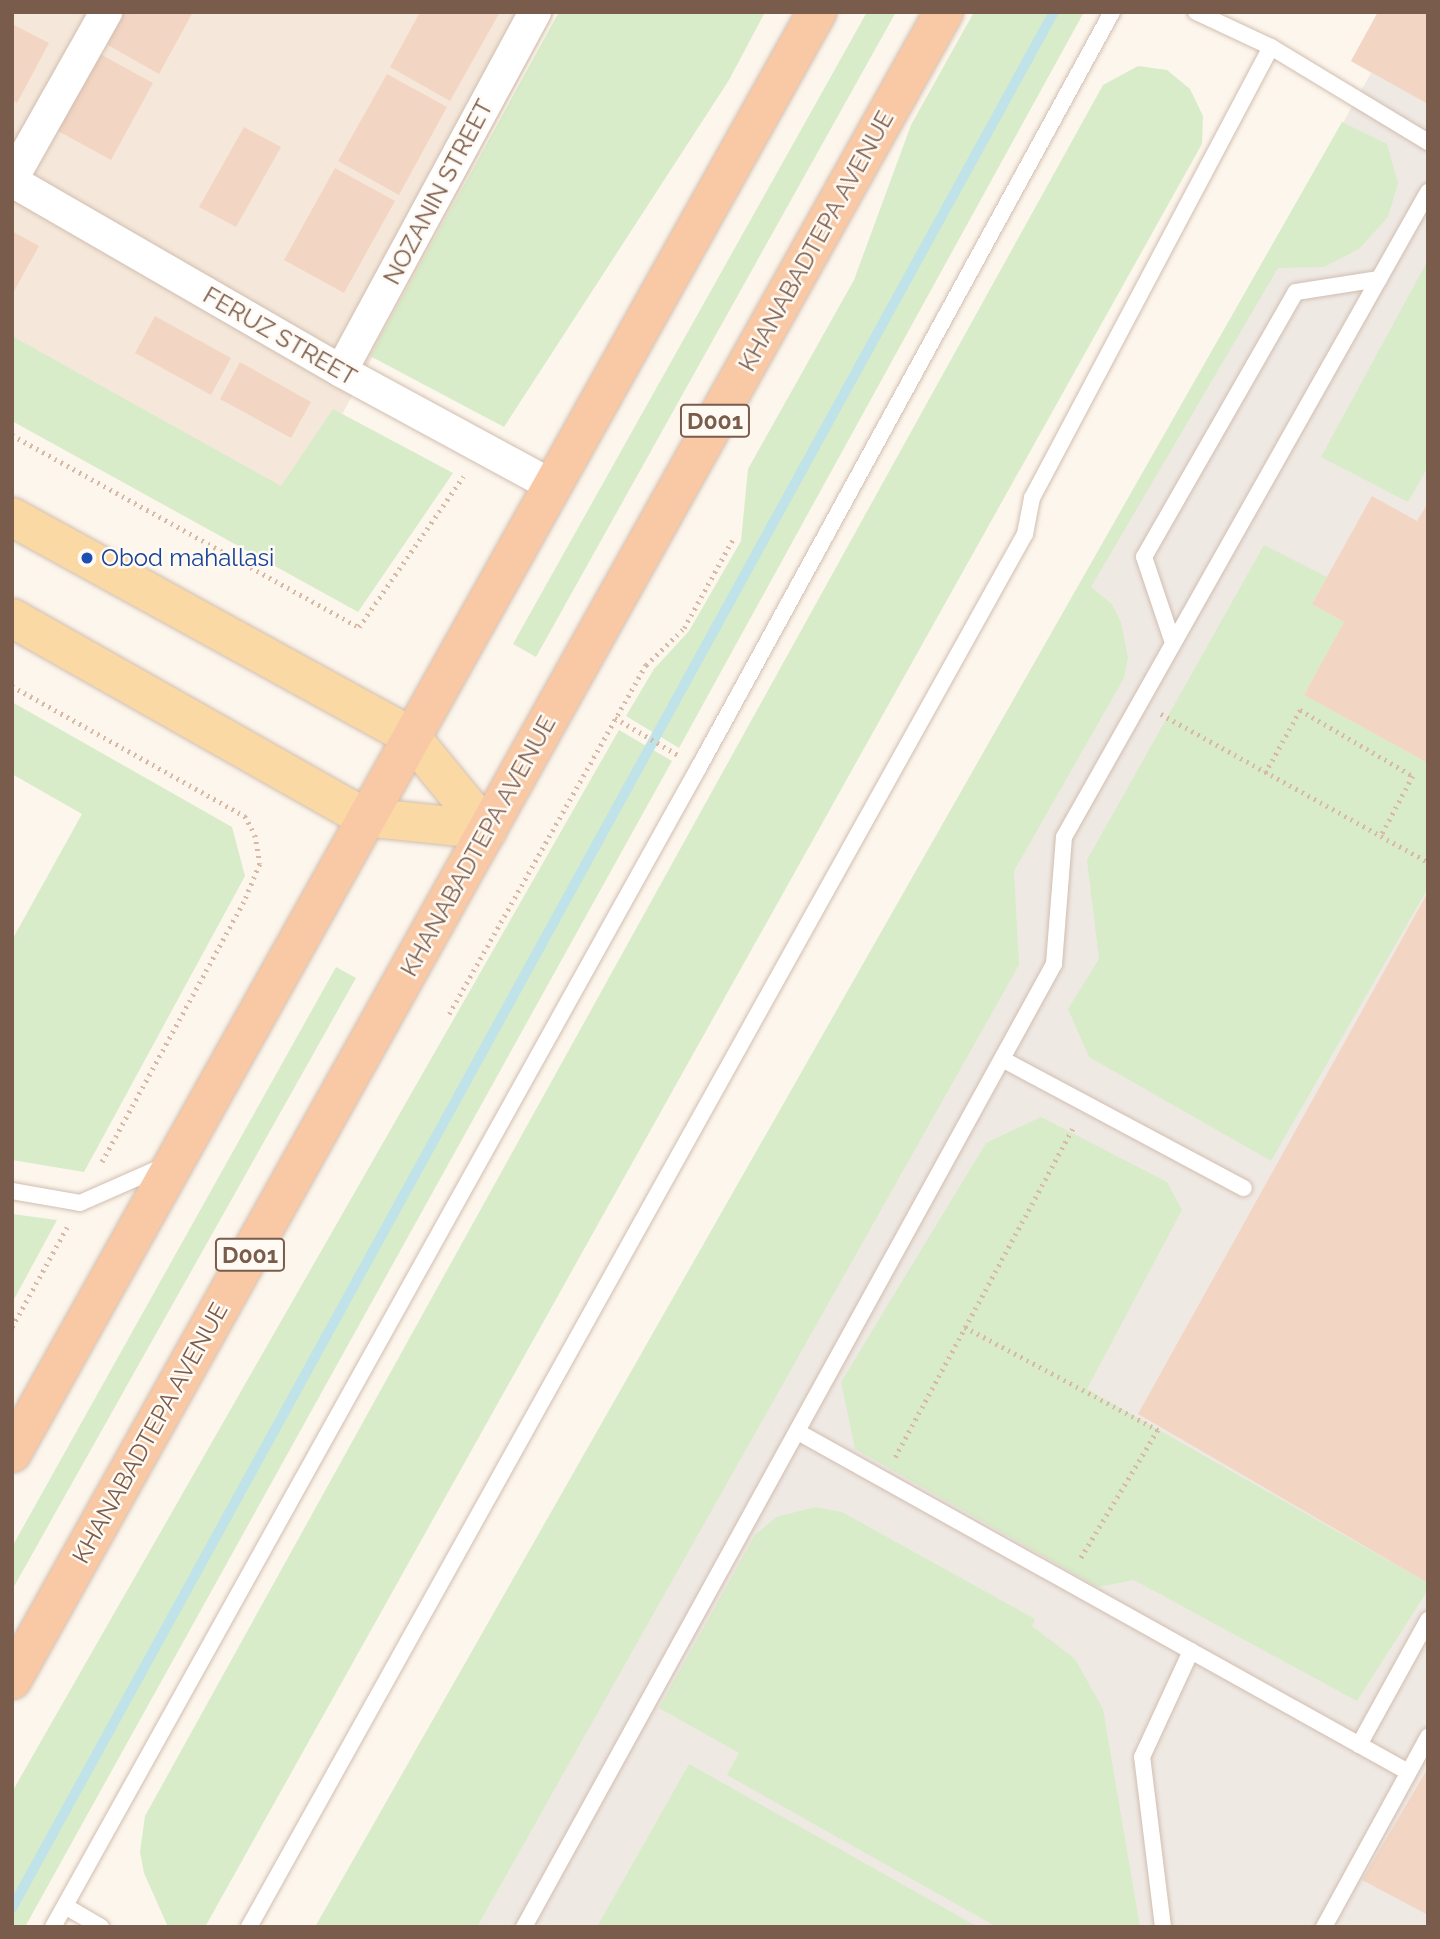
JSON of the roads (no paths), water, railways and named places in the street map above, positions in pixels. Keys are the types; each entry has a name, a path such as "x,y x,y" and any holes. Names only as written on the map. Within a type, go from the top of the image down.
{"highway":[{"path":"12,1453 364,817 817,12"},
{"name":"KHANABADTEPA AVENUE","path":"12,1680 944,12"}],"main road":[{"path":"12,517 410,736 487,830"},
{"path":"12,618 364,817 487,830"}],"street":[{"path":"12,180 106,12"},
{"name":"NOZANIN STREET","path":"341,371 535,12"},
{"name":"FERUZ STREET","path":"12,180 341,371 551,485"}],"lane":[{"path":"53,1927 692,779 1112,12"},
{"path":"1196,12 1271,47 1428,142"},
{"path":"249,1927 1026,534 1032,498 1271,47"},
{"path":"524,1927 1054,964 1064,837 1428,192"},
{"path":"1173,643 1144,556 1296,292 1379,279"},
{"path":"1002,1059 1244,1188"},
{"path":"12,1191 80,1203 174,1161"},
{"path":"798,1432 1408,1772"},
{"path":"1360,1745 1428,1620"},
{"path":"1163,1927 1142,1757 1191,1651"},
{"path":"1324,1927 1428,1737"},
{"path":"65,1906 101,1927"}],"waterway":[{"path":"12,1908 1054,12"}],"place":[{"name":"Obod mahallasi","path":"87,558"}]}
